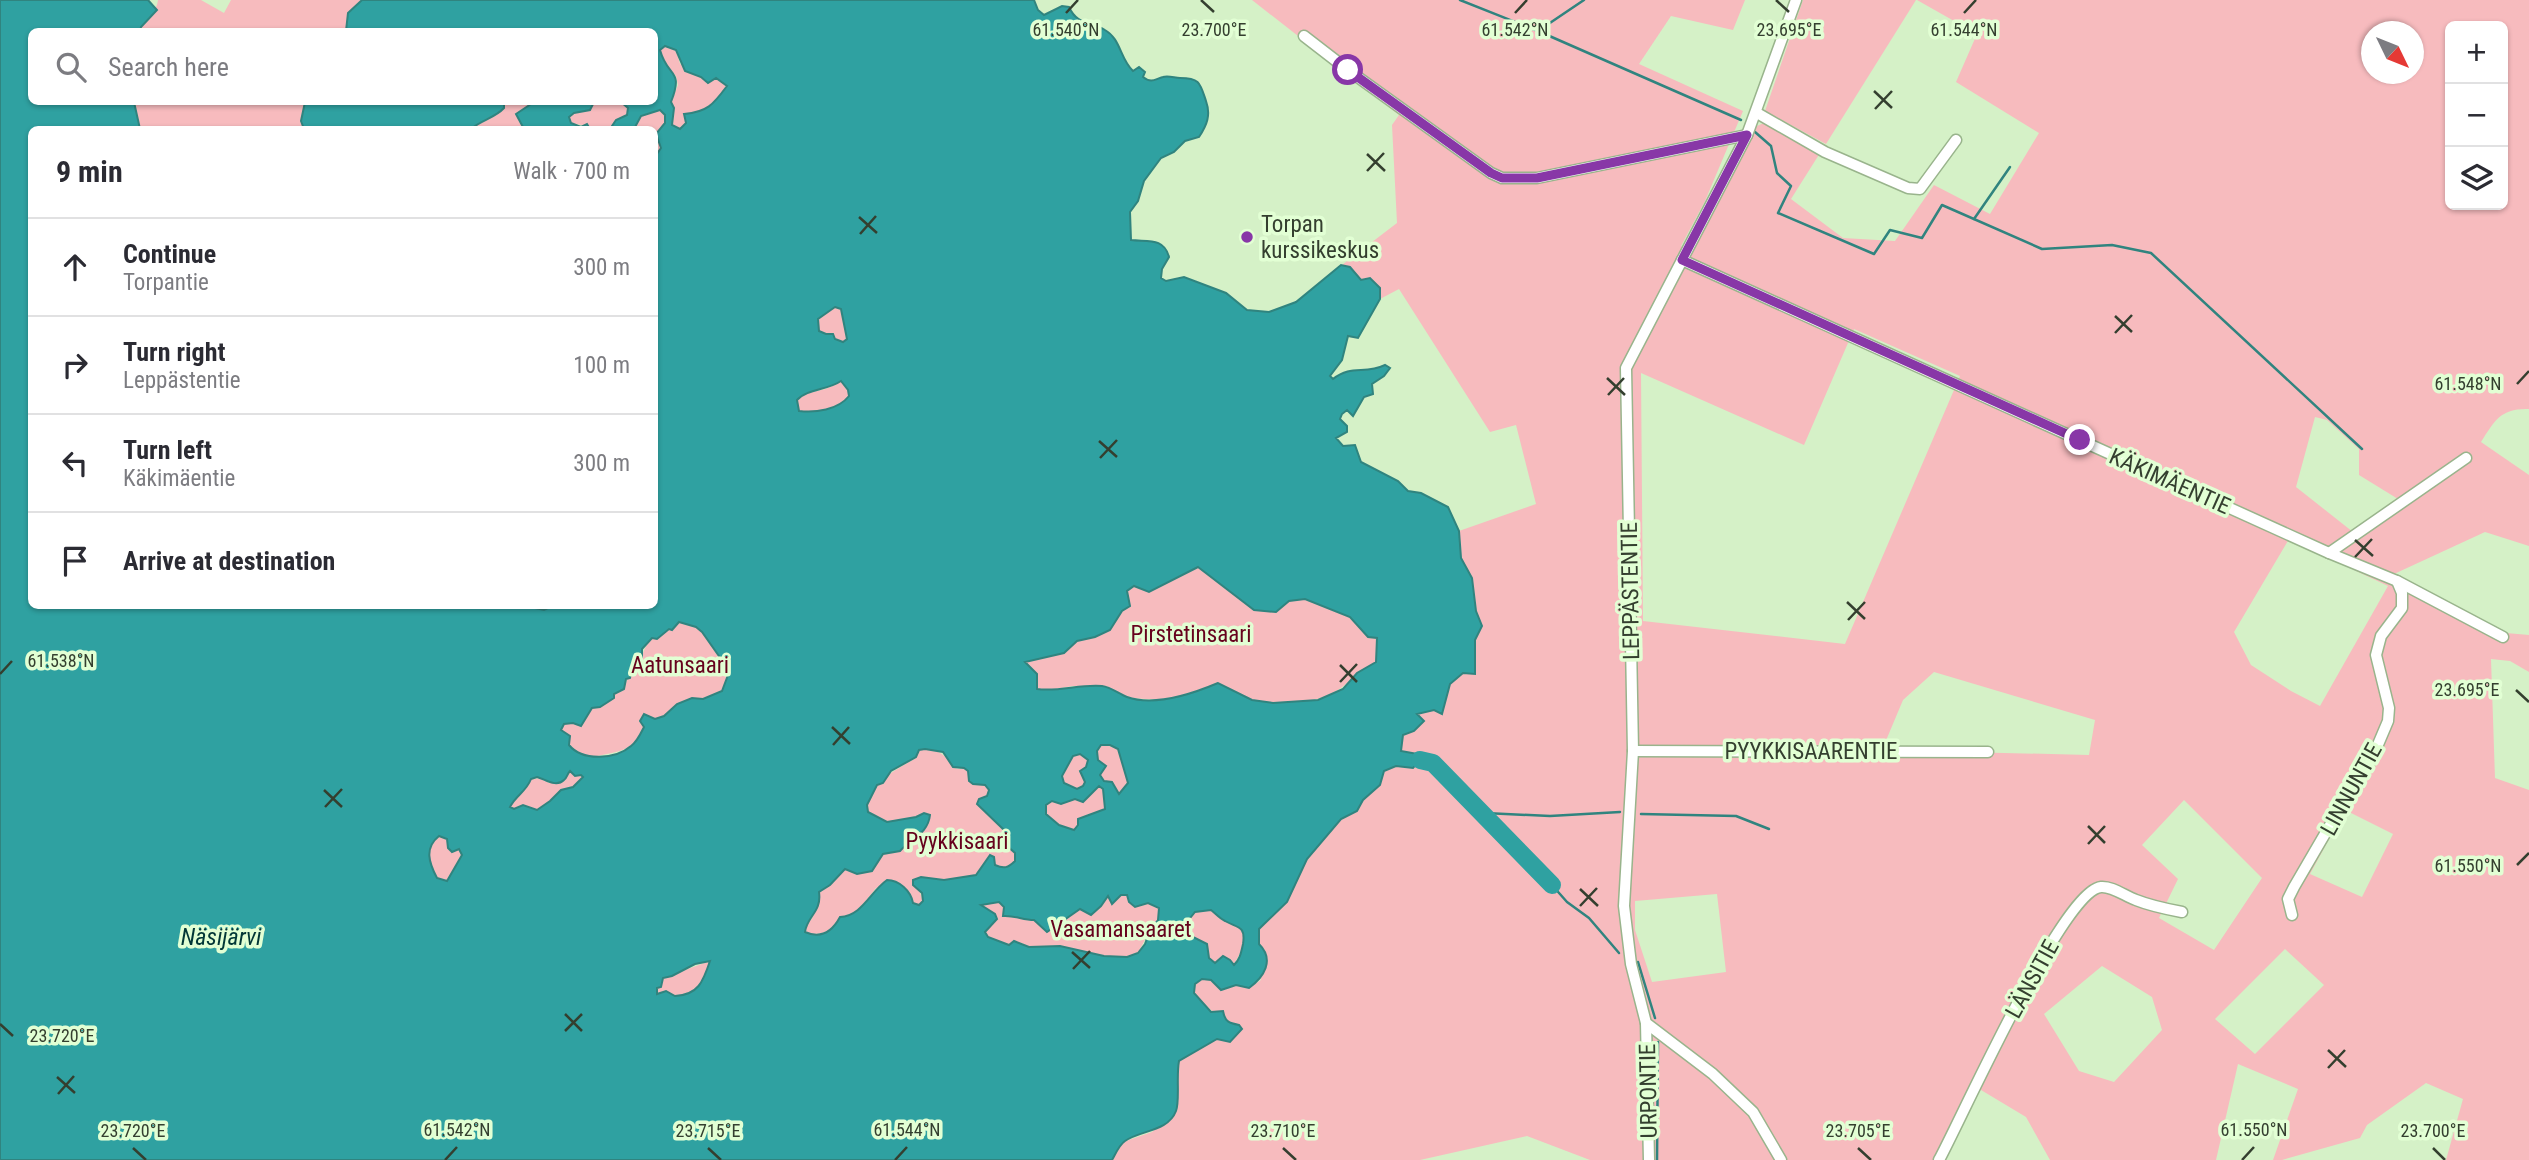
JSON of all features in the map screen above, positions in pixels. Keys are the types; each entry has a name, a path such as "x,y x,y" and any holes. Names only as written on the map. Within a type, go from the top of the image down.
{"street":[{"name":"LEPPÄSTENTIE","path":"1646,1023 1631,964 1624,906 1633,751 1626,368 1747,135 1796,0"},
{"path":"1304,36 1481,166 1502,178 1537,178 1747,135"},
{"path":"1757,113 1825,152 1908,188 1920,189 1956,140"},
{"name":"KÄKIMÄENTIE","path":"1682,260 2329,553 2397,581 2503,637"},
{"path":"2329,553 2466,458"},
{"name":"LINNUNTIE","path":"2292,915 2288,899 2347,796 2371,761 2388,721 2389,708 2376,655 2381,636 2402,608 2402,593 2397,581"},
{"name":"PYYKKISAARENTIE","path":"1633,751 1988,751"},
{"name":"LÄNSITIE","path":"1939,1160 2041,961 2065,921 2087,894 2094,889 2107,888 2147,904 2182,912"},
{"path":"1646,1023 1713,1074 1753,1112 1781,1160"},
{"name":"URPONTIE","path":"1646,1023 1649,1160"}],"green space":[{"path":"158,0 201,0 224,13 231,0 362,0 348,13 346,28 142,28"},
{"path":"1252,0 1745,0 1733,30 1671,16 1639,64 1743,111 1705,201 1681,246 1693,252 1757,126 1766,122 1820,153 1791,199 1843,238 1895,241 1934,185 1990,214 2039,133 1956,82 1977,34 1917,0 2529,0 2529,409 2505,413 2490,427 2481,442 2529,475 2529,546 2485,532 2394,574 2506,633 2529,635 2529,672 2510,661 2491,659 2495,778 2529,790 2529,1160 2446,1160 2463,1099 2426,1083 2367,1125 2360,1138 2282,1160 2273,1160 2298,1089 2238,1064 2216,1160 2050,1160 2026,1117 1976,1087 1939,1160 1590,1160 1527,1136 1420,1160 1112,1160 1123,1142 1152,1132 1178,1106 1176,1077 1179,1061 1239,1025 1220,1017 1194,993 1195,984 1202,979 1211,980 1221,990 1236,985 1249,988 1261,980 1258,967 1242,950 1233,966 1215,963 1209,958 1207,944 1188,935 1183,926 1150,930 1138,953 1127,957 1104,956 1060,946 1029,948 1022,943 1009,945 988,937 985,932 994,922 995,914 980,905 998,902 985,861 976,875 944,880 933,878 918,887 923,901 919,905 876,888 854,913 835,928 815,934 805,932 806,923 812,919 819,892 845,869 857,874 883,854 900,851 908,841 921,835 924,813 886,822 868,812 868,802 876,786 916,758 919,750 931,749 940,753 957,769 964,768 968,771 969,781 985,784 989,790 987,797 979,799 977,804 1003,830 1046,814 1046,805 1064,783 1062,776 1073,756 1097,751 1101,745 1380,785 1384,771 1396,766 1403,735 1414,731 1424,721 1417,714 1434,710 1442,714 1450,684 1463,673 1475,674 1475,640 1482,626 1476,611 1472,578 1461,558 1459,531 1536,504 1516,425 1490,432 1399,289 1380,299 1380,288 1370,278 1361,280 1350,267 1342,265 1397,223 1392,125 1399,115","holes":["1854,329 1960,376 1845,644 1643,621 1641,373 1804,445","2315,417 2327,420 2359,449 2359,475 2398,499 2353,532 2296,487","2289,539 2388,586 2320,706 2251,665 2234,632","1934,672 2095,720 2089,755 1882,750 1903,700","2184,800 2262,878 2214,950 2159,918 2178,879 2142,845","2345,810 2393,834 2362,897 2310,874","1717,894 1726,972 1652,982 1635,930 1635,901","2285,949 2324,985 2255,1054 2215,1019","2102,966 2152,997 2162,1030 2114,1082 2079,1071 2044,1014"]},
{"path":"1803,0 1916,0 1826,144 1765,111"},
{"path":"665,46 676,50 680,64 716,78 727,86 709,106 684,114 686,123 680,129 672,125 674,114 671,102 678,85 676,76 663,62 660,50"},
{"path":"135,105 304,105 301,121 303,126 139,126"},
{"path":"504,105 530,105 516,114 522,126 476,126 500,111"},
{"path":"592,105 624,105 628,108 627,115 616,120 612,126 570,123 569,117 573,113 590,110"},
{"path":"661,110 665,121 658,134 658,126 636,126 641,116"},
{"path":"835,307 841,309 847,339 843,342 819,331 818,319"},
{"path":"841,381 849,390 849,396 839,405 826,410 799,411 797,405 801,397"},
{"name":"Pirstetinsaari","path":"1198,567 1254,610 1276,612 1289,601 1305,599 1350,617 1368,637 1377,638 1376,662 1335,692 1303,701 1295,728 1185,695 1164,700 1129,698 1106,686 1037,689 1025,662 1064,653 1077,641 1110,630 1122,611 1130,606 1127,591 1134,586 1149,592"},
{"name":"Aatunsaari","path":"679,622 696,627 702,632 721,659 728,675 722,691 703,699 692,698 677,704 664,716 655,719 648,717 641,734 626,748 591,757 577,753 561,730 564,724 581,726 592,708 601,707 614,694 624,689 652,638 657,639"},
{"path":"570,771 583,777 573,787 561,790 537,810 523,805 514,809 509,807 531,779 541,778 549,783"},
{"path":"439,836 447,839 452,852 459,849 462,855 447,881 437,878 429,856 431,845"},
{"path":"710,961 702,981 693,992 679,996 657,995 657,988 661,987 663,978"}],"water":[{"name":"Näsijärvi","path":"0,0 148,0 157,10 141,28 28,28 28,105 135,105 139,126 28,126 28,609 658,609 658,152 661,148 658,132 665,123 665,115 660,110 641,116 636,126 612,126 616,120 627,115 628,108 624,105 658,105 658,28 346,28 348,13 362,0 1034,0 1038,10 1044,15 1062,6 1069,7 1080,20 1110,34 1133,71 1139,67 1145,72 1143,77 1146,79 1151,81 1167,76 1192,79 1198,83 1207,106 1206,124 1199,137 1185,141 1174,152 1161,158 1144,181 1138,201 1130,212 1131,240 1159,243 1167,251 1169,257 1162,269 1161,278 1166,281 1184,277 1226,293 1247,310 1269,312 1296,302 1341,265 1350,267 1361,280 1370,278 1380,288 1380,299 1358,338 1348,336 1342,360 1330,376 1333,379 1346,372 1385,365 1390,368 1372,384 1373,394 1364,397 1353,416 1347,410 1342,414 1340,419 1347,426 1347,432 1336,438 1343,446 1355,445 1361,462 1398,481 1408,491 1421,493 1448,507 1459,531 1461,558 1472,578 1476,611 1482,626 1475,640 1475,674 1463,673 1450,684 1442,714 1434,710 1417,714 1424,721 1414,731 1403,735 1401,751 1417,754 1420,760 1413,768 1396,766 1384,771 1380,785 1363,800 1357,811 1341,819 1307,859 1287,902 1259,929 1259,944 1264,950 1267,962 1259,979 1249,988 1236,985 1221,990 1211,980 1202,979 1195,984 1194,993 1211,1012 1223,1011 1228,1021 1242,1029 1230,1042 1217,1039 1179,1061 1177,1107 1172,1118 1160,1127 1125,1141 1112,1160 0,1160","holes":["665,46 676,50 685,71 708,83 716,78 727,86 709,106 684,114 686,123 680,129 672,125 674,108 671,102 675,91 675,78 660,50","835,307 841,309 847,339 843,342 835,339 833,334 819,331 818,319","841,381 849,396 839,405 826,410 799,411 797,400 801,396","1198,567 1254,610 1276,612 1289,601 1305,599 1350,617 1368,637 1377,638 1376,662 1357,673 1343,689 1318,700 1273,703 1252,700 1218,683 1185,695 1149,701 1127,697 1102,686 1037,689 1037,674 1025,662 1064,653 1077,641 1110,630 1122,611 1130,606 1127,591 1134,586 1149,592","679,622 696,627 702,632 721,659 728,675 722,691 703,699 692,698 677,704 664,716 655,719 644,714 640,721 644,727 637,740 617,754 600,757 575,750 569,745 570,736 561,730 564,724 581,726 592,708 600,707 624,689 626,679 630,678 631,672 642,663 642,649 652,638 657,639 669,629 672,630","1101,745 1118,749 1128,783 1119,794 1112,782 1104,781 1100,775 1106,766 1098,760 1097,751","919,750 943,752 953,767 968,771 969,781 985,785 989,790 987,796 979,799 977,804 1004,830 1006,845 1015,853 1015,861 1001,867 995,865 994,857 990,855 976,875 944,880 921,877 913,880 913,885 922,893 923,901 919,905 913,903 904,887 887,880 860,908 848,916 840,917 826,933 816,935 805,932 818,904 819,892 845,869 857,874 872,871 883,854 900,851 926,827 930,815 924,813 887,822 868,812 867,805 877,785 883,783 891,771 916,757","1080,754 1088,760 1086,767 1080,771 1085,782 1083,786 1077,789 1064,783 1062,776 1073,756","570,771 575,776 583,777 573,787 561,790 537,810 523,805 514,809 510,807 531,779 537,777 558,783 565,779","1099,786 1103,789 1105,809 1078,819 1074,830 1059,825 1046,814 1046,805 1052,801 1061,804 1075,799 1083,802","439,836 447,839 448,848 452,852 459,849 462,855 447,881 437,878 429,856 431,846","1121,895 1127,895 1129,902 1135,907 1148,903 1159,908 1158,920 1138,953 1127,957 1104,956 1060,946 1029,947 1014,941 1009,945 988,937 985,932 997,919 995,914 981,905 999,902 1004,907 1003,916 1034,920 1047,932 1080,909 1091,915 1108,896 1112,904","1211,910 1221,919 1242,930 1244,938 1239,958 1234,965 1223,956 1215,963 1209,958 1207,944 1189,935 1183,927 1195,912","710,961 702,981 694,990 675,996 666,991 657,994 657,988 661,987 663,978 695,964"]},
{"path":"304,105 504,105 496,114 475,126 303,126 301,121"},
{"path":"530,105 592,105 590,110 574,113 569,117 571,123 578,126 522,126 516,114"}],"waterway":[{"path":"1460,0 1538,31 1741,120"},
{"path":"1538,31 1584,0"},
{"path":"1755,132 1771,146 1777,173 1791,186 1778,213 1874,254 1890,230 1922,238 1942,205 2042,249 2112,245 2151,253 2362,449"},
{"path":"1974,219 2010,167"},
{"path":"1420,760 1433,763 1552,885"},
{"path":"1485,813 1550,816 1620,812"},
{"path":"1641,814 1736,816 1769,829"},
{"path":"1552,885 1567,902 1589,918 1619,953"},
{"path":"1638,962 1655,1018"},
{"path":"1657,1160 1658,1042"}],"place":[{"name":"Torpan kurssikeskus","path":"1247,237"}],"route":[{"path":"1348,70 1491,173 1502,178 1537,178 1747,135 1682,260 2080,440"}],"park label":[{"name":"Pyykkisaari","path":"957,841"},
{"name":"Vasamansaaret","path":"1121,929"}]}
